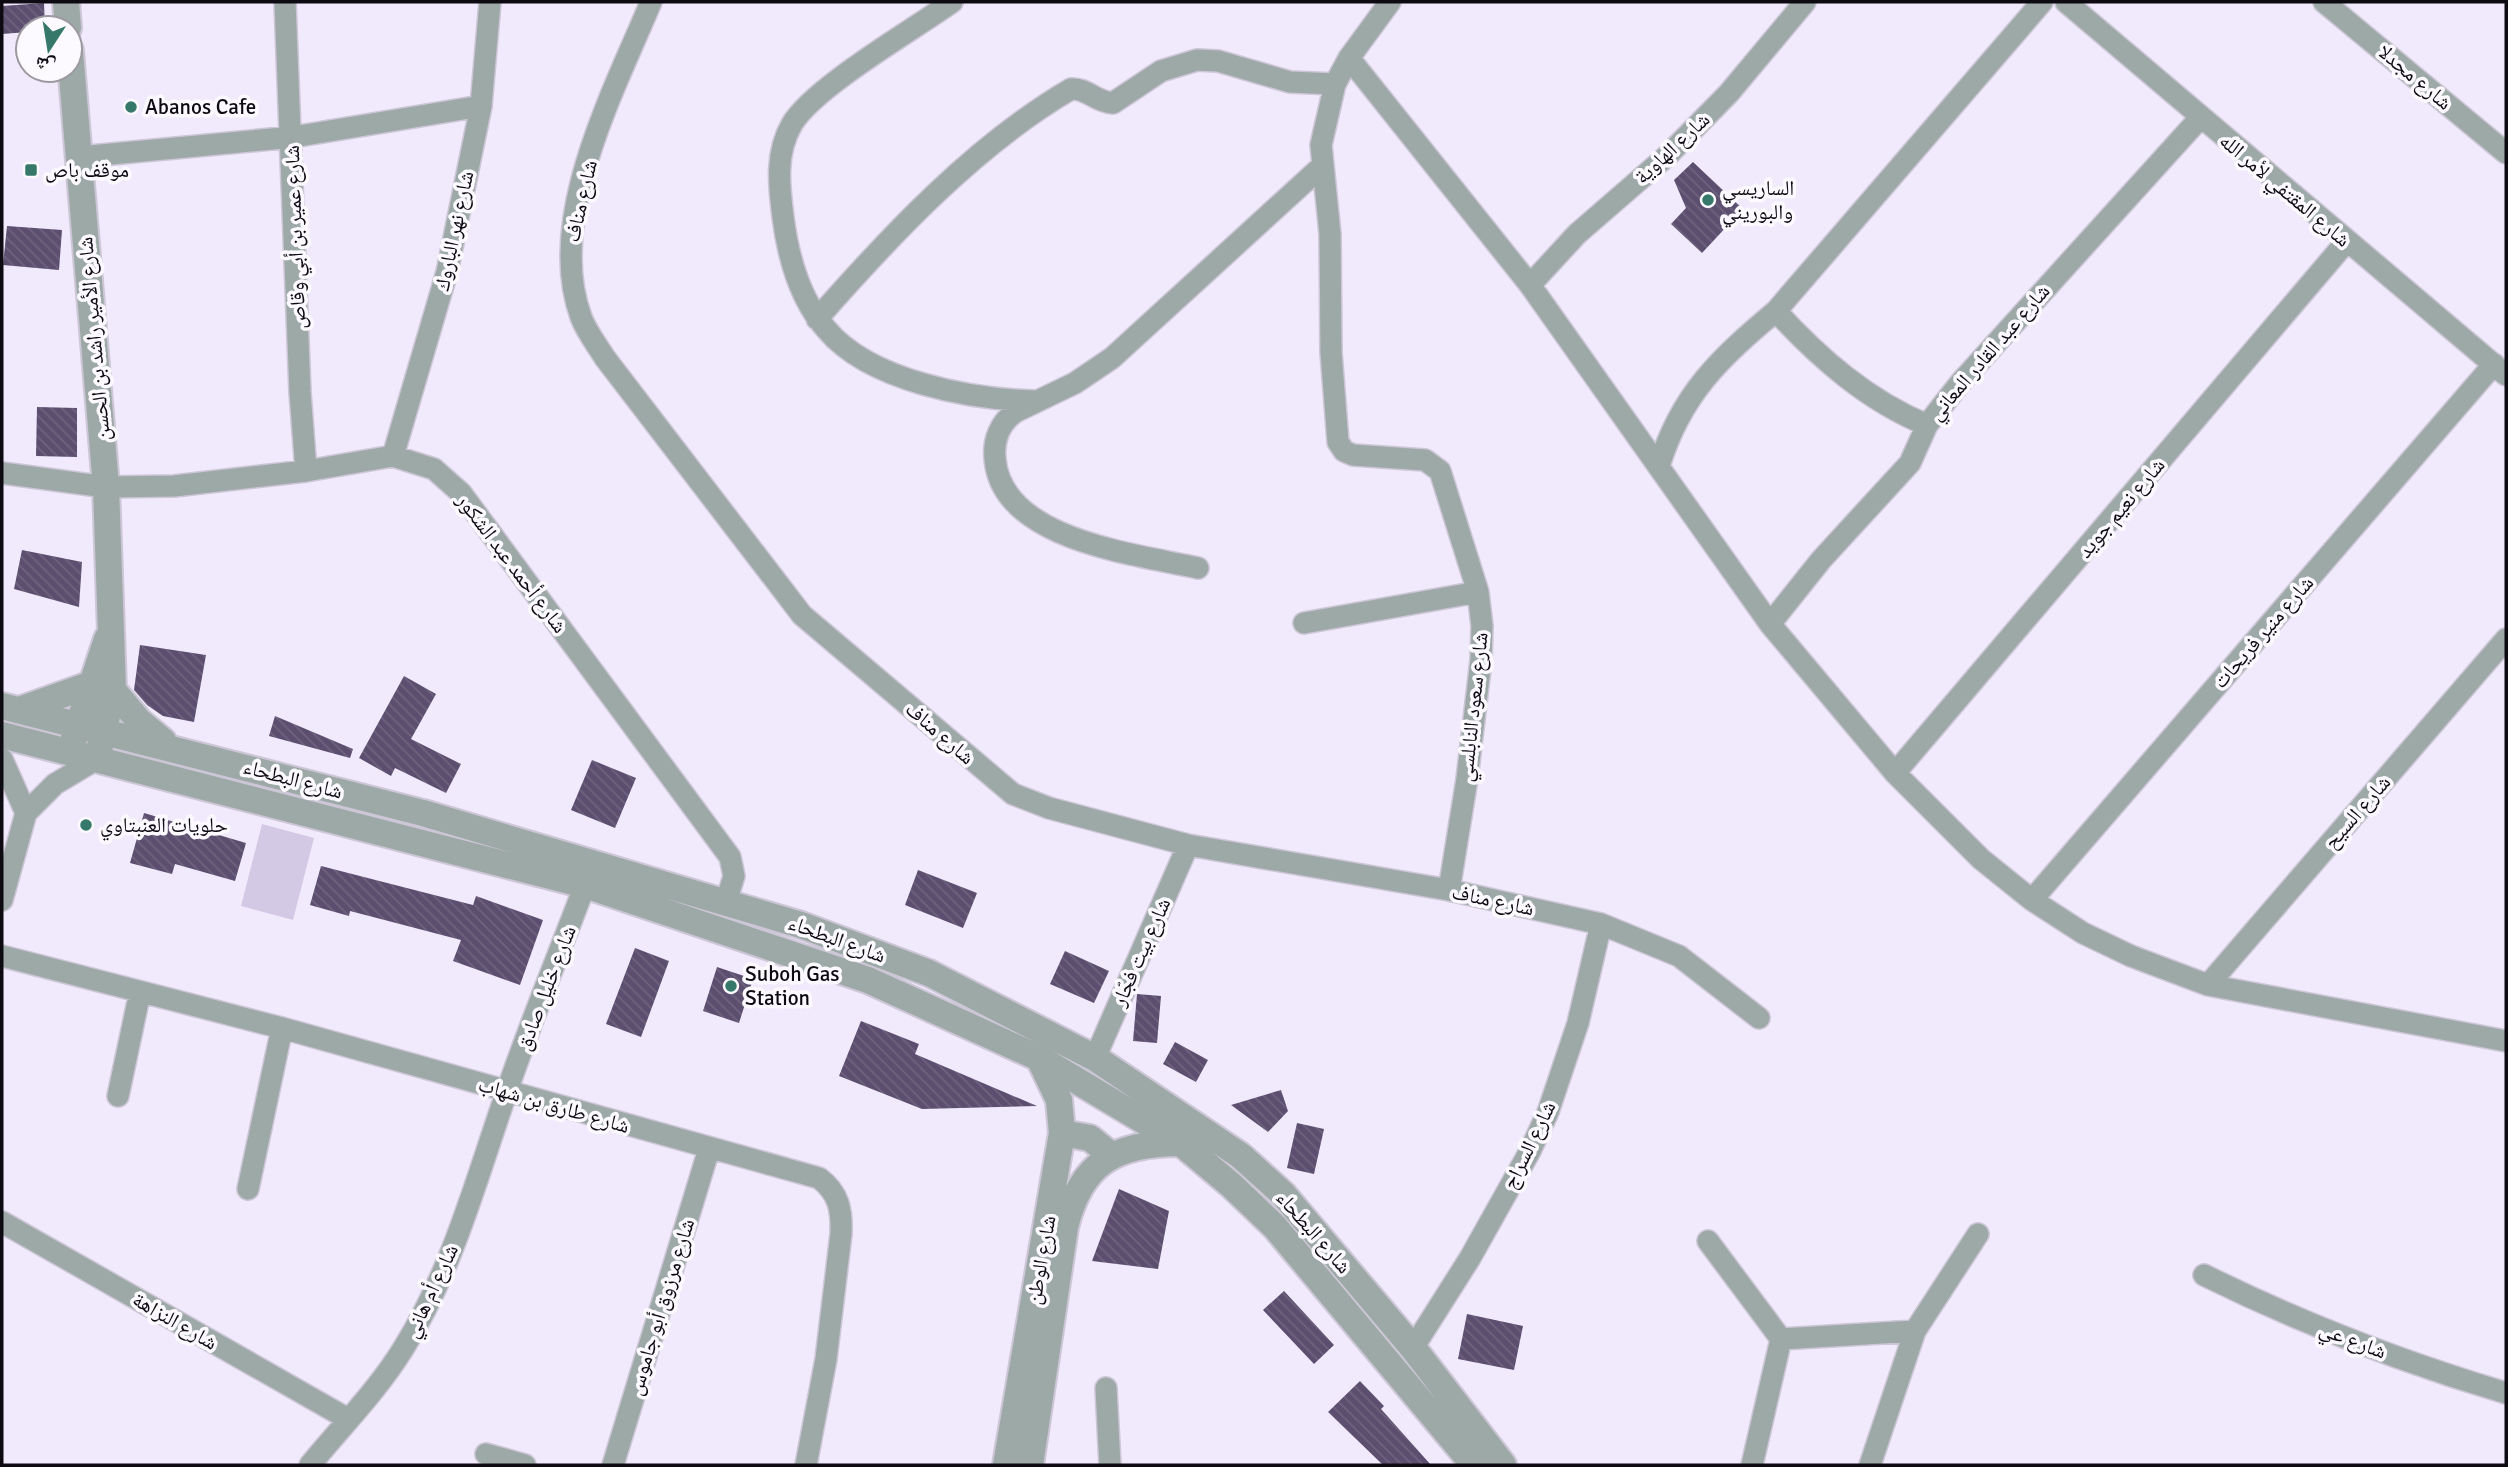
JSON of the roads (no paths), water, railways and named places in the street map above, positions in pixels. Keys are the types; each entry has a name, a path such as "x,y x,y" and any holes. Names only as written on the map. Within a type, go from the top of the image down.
{"street":[{"name":"شارع عمير بن أبي وقاص","path":"285,2 293,137 300,392 306,471"},
{"name":"شارع نهر الباروك","path":"393,456 447,272 481,106 490,2"},
{"name":"شارع مناف","path":"651,2 599,130 579,196 569,246 581,317 605,358 802,615 992,779 1031,803 1188,845 1449,890 1601,924 1679,956 1759,1018"},
{"path":"952,2 810,102 786,136 779,171 784,224 801,287 817,319 828,333 856,355 909,378 972,396 1036,401"},
{"name":"شارع سعود النابلسي","path":"1390,2 1349,58 1335,84 1324,125 1321,167 1330,234 1330,330 1338,442 1344,451 1353,455 1424,460 1440,471 1478,592 1481,660 1467,779 1449,890"},
{"name":"شارع الهاوية","path":"1530,285 1577,234 1668,155 1729,93 1805,2"},
{"path":"1659,466 1679,413 1729,350 1776,311 2042,2"},
{"name":"شارع المقتفي لأمر الله","path":"2066,2 2500,370"},
{"name":"شارع مجدلا","path":"2324,2 2503,143"},
{"path":"1349,58 1530,285 1770,624 1895,773 1963,843 2032,900 2083,933 2131,956 2208,985 2506,1041"},
{"path":"817,319 889,239 941,190 1021,124 1071,89 1086,90 1099,101 1113,103 1172,65 1197,60 1218,61 1290,82 1335,84"},
{"name":"شارع الأمير راشد بن الحسن","path":"73,84 106,487 111,627 101,687 104,730 97,759"},
{"path":"79,157 293,137 481,106"},
{"name":"شارع عبد القادر المعاني","path":"1776,311 1858,387 1902,415 1927,425 1961,382 2200,118"},
{"path":"1198,568 1065,536 1022,508 1001,481 994,447 1008,418 1036,401 1075,383 1112,358 1321,167"},
{"name":"شارع نعيم جويد","path":"1895,773 2346,242"},
{"name":"شارع منير فريحات","path":"2032,900 2500,370"},
{"path":"1770,624 1821,560 1903,471 1927,425"},
{"name":"شارع أحمد عبد الشكور","path":"2,474 106,487 174,486 306,471 393,456 434,469 461,493 730,857 734,876 726,902"},
{"path":"1304,623 1478,592"},
{"name":"شارع السيح","path":"2208,985 2506,639"},
{"path":"9,708 101,687 170,747"},
{"name":"شارع الأمير راشد بن الحسن","path":"70,752 78,723 101,687"},
{"name":"شارع البطحاء","path":"9,708 78,723 423,813 801,925 929,974 1095,1058 1231,1149 1283,1194 1413,1348 1503,1465"},
{"name":"شارع البطحاء","path":"2,735 585,885 868,980 1039,1058 1181,1143 1275,1227 1475,1465"},
{"path":"2,900 26,813 55,784 97,759"},
{"path":"2,760 26,813"},
{"name":"شارع بيت فجّار","path":"1095,1058 1188,845"},
{"name":"شارع خليل صادق","path":"507,1091 585,885"},
{"name":"شارع السراج","path":"1413,1348 1470,1258 1530,1151 1548,1112 1578,1023 1601,924"},
{"name":"شارع طارق بن شهاب","path":"2,956 282,1028 709,1149 807,1174 829,1186 838,1198 842,1215 841,1234 826,1359 806,1465"},
{"path":"118,1096 140,992"},
{"path":"248,1189 282,1028"},
{"name":"شارع الوطن","path":"1026,1465 1062,1133 1059,1100 1039,1058"},
{"name":"شارع أم هاني","path":"310,1465 391,1367 427,1306 470,1203 507,1091"},
{"path":"1062,1133 1090,1139 1112,1156"},
{"name":"شارع الوطن","path":"1026,1465 1069,1211 1084,1179 1112,1156 1147,1143 1181,1143"},
{"name":"شارع مرزوق أبو جاموس","path":"613,1465 709,1149"},
{"name":"شارع النزاهة","path":"2,1222 348,1419"},
{"path":"1870,1465 1915,1331 1978,1234"},
{"path":"1708,1241 1781,1339 1752,1465"},
{"name":"شارع عي","path":"2204,1275 2300,1320 2458,1379 2506,1393"},
{"path":"1781,1339 1915,1331"},
{"path":"1106,1388 1110,1465"},
{"path":"486,1454 525,1465"}],"place":[{"name":"Abanos Cafe","path":"131,107"},
{"name":"موقف باص","path":"31,170"},
{"name":"الساريسي والبوريني","path":"1708,200"},
{"name":"حلويات العنبتاوي","path":"86,825"},
{"name":"Suboh Gas Station","path":"731,986"}]}
